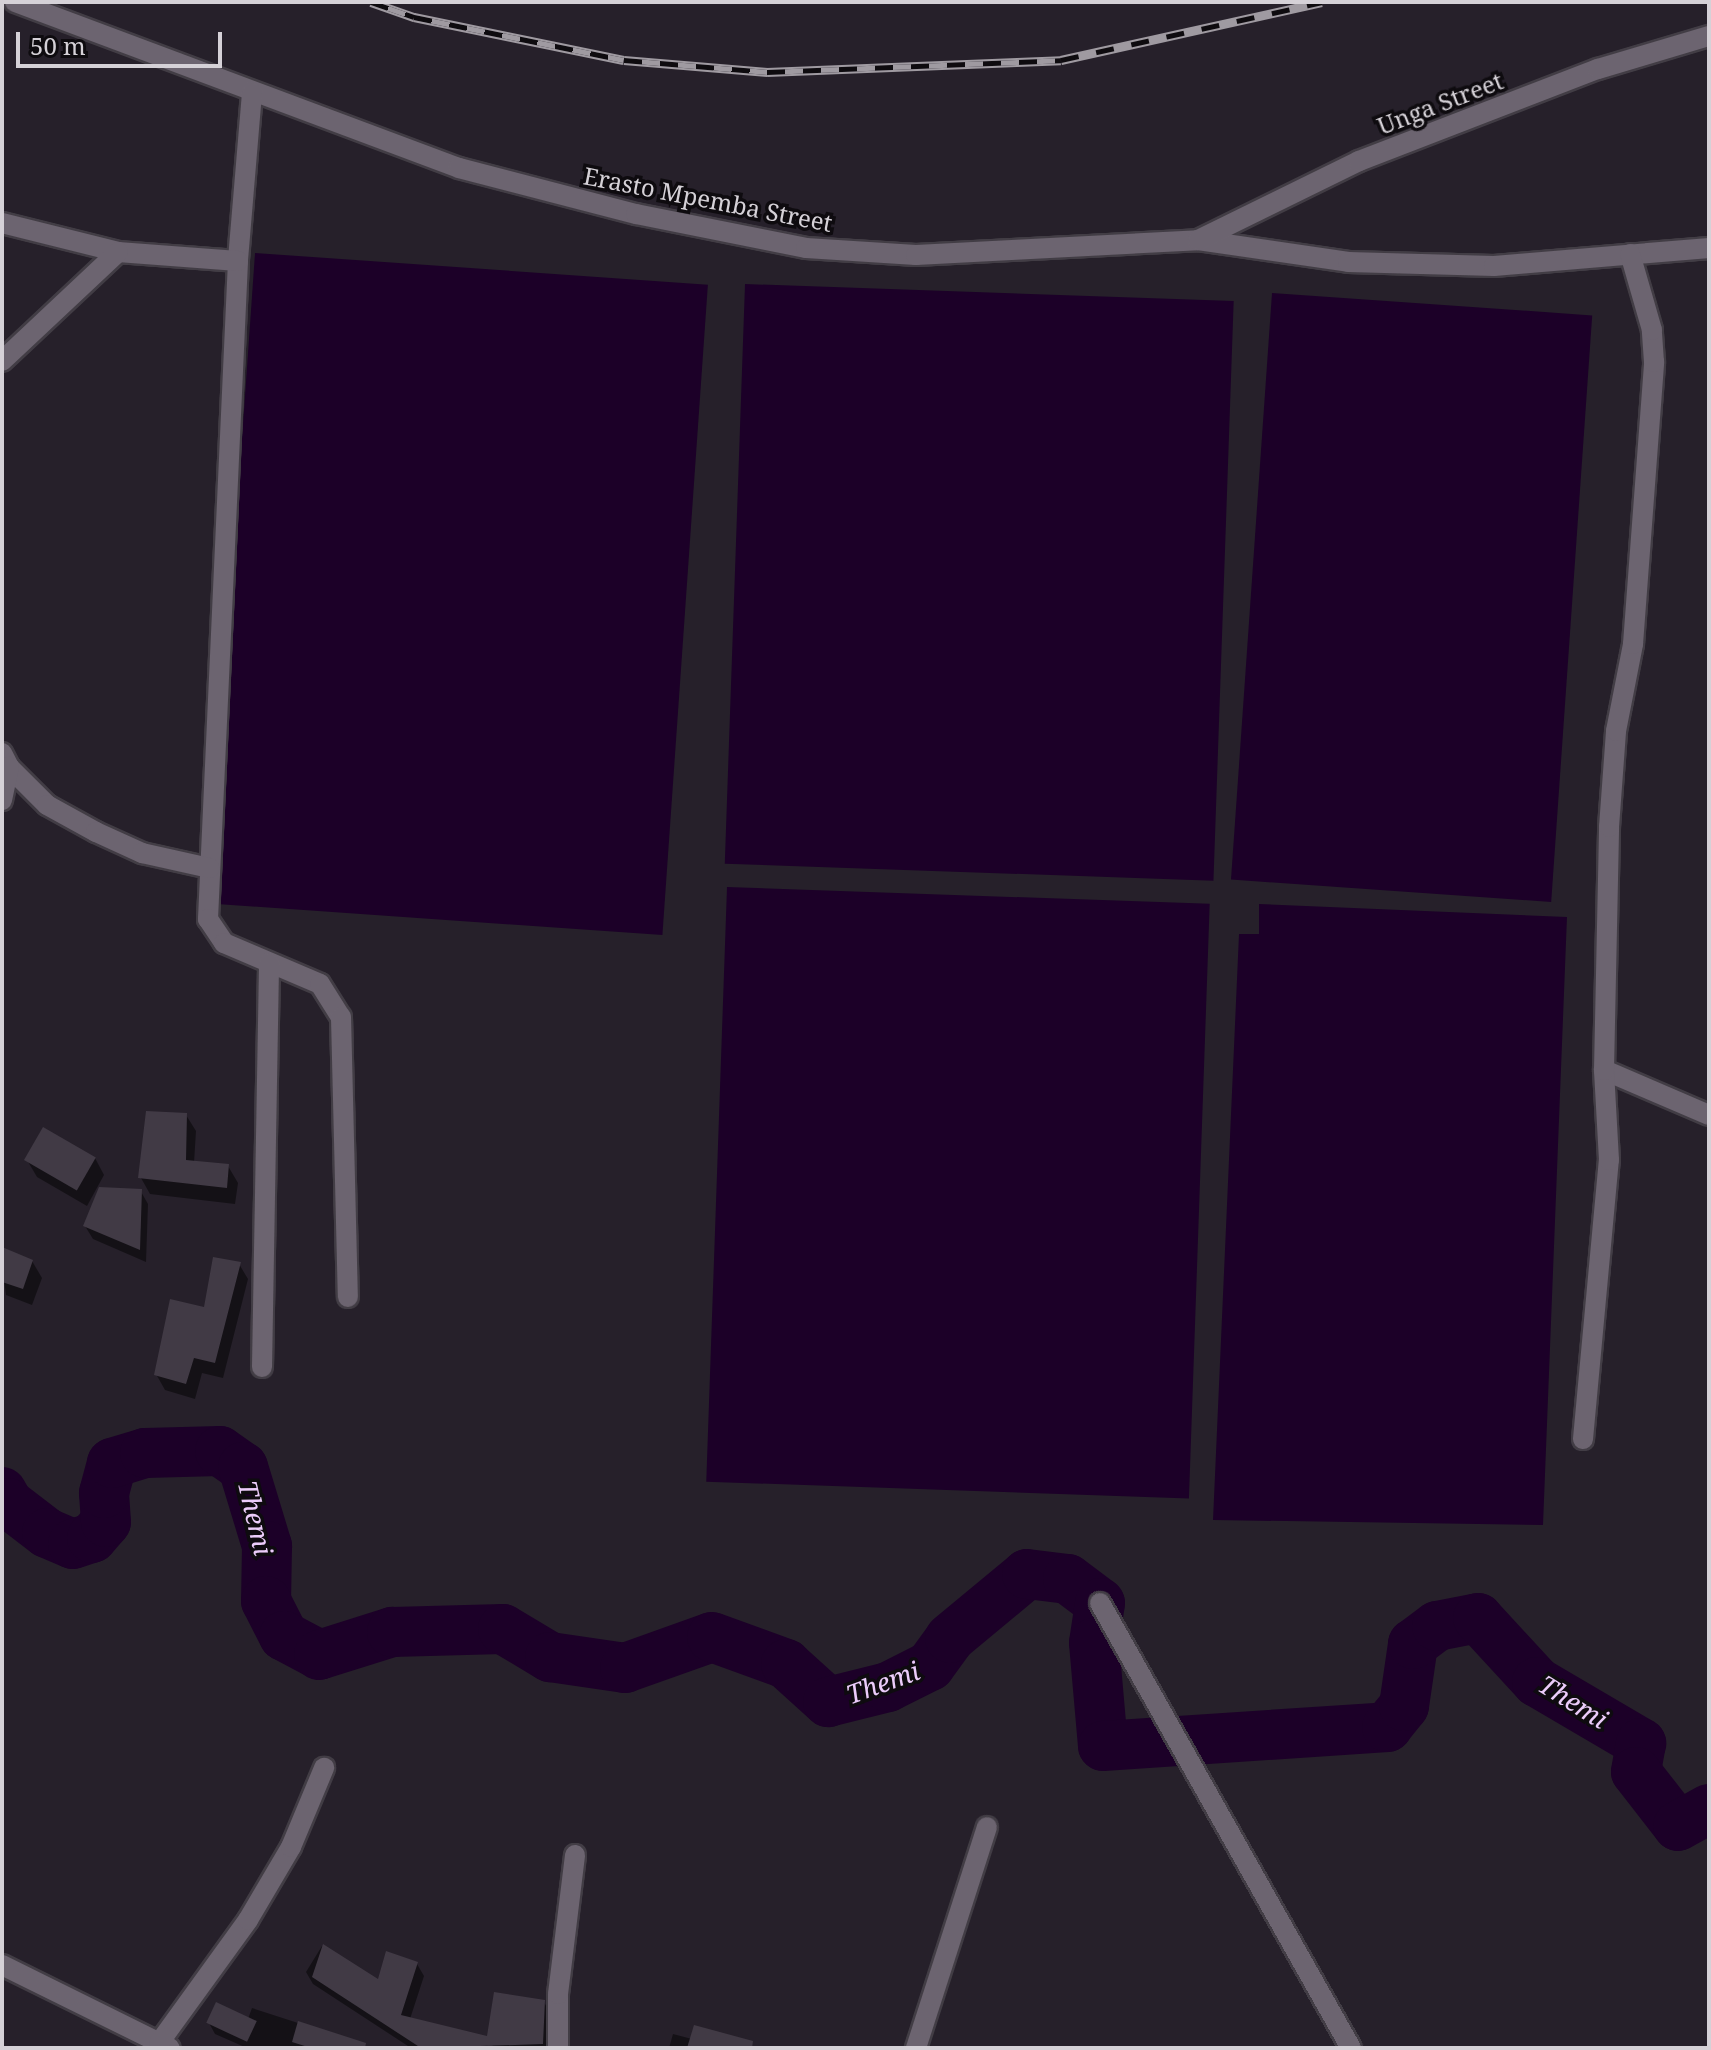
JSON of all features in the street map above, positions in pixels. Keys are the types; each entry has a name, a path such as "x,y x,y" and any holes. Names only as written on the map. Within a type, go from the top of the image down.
{"street":[{"name":"Erasto Mpemba Street","path":"15,2 459,168 636,214 806,248 916,255 1198,240 1303,257 1399,264 1536,265 1709,248"},
{"name":"Unga Street","path":"1198,240 1359,161 1598,69 1709,36"},
{"path":"252,93 238,261 208,919 214,932 244,955 320,984 341,1017 348,1297"},
{"path":"2,223 118,252 238,261"},
{"path":"2,361 118,252"},
{"path":"1583,1439 1609,1160 1604,1070 1615,747 1633,644 1654,362 1652,330 1630,254"},
{"path":"6,760 47,805 96,832 142,853 209,868"},
{"path":"2,800 6,760"},
{"path":"262,1367 269,963"},
{"path":"1604,1070 1709,1115"},
{"path":"1100,1603 1351,2048"},
{"path":"2,1965 164,2045 248,1920 291,1847 324,1768"},
{"path":"916,2048 987,1827"},
{"path":"558,2048 558,1994 575,1855"}],"shaded area":[{"path":"255,253 708,285 662,935 210,903"},
{"path":"745,284 1234,301 1213,881 725,864"},
{"path":"1272,293 1592,315 1551,902 1231,880"},
{"path":"727,887 1210,904 1189,1498 706,1482"},
{"path":"1259,904 1567,917 1543,1525 1213,1520 1239,934 1259,934"}],"building":[{"path":"146,1111 187,1113 186,1160 229,1164 227,1188 138,1178"},
{"path":"43,1127 96,1158 77,1190 24,1160"},
{"path":"99,1187 142,1189 140,1250 83,1226"},
{"path":"2,1247 33,1260 23,1289 2,1282"},
{"path":"213,1257 241,1262 215,1363 194,1358 186,1384 154,1375 170,1299 204,1307"},
{"path":"323,1944 378,1979 386,1951 418,1962 401,2015 487,2036 494,1992 545,2000 543,2044 421,2048 312,1977"},
{"path":"216,2002 257,2021 247,2042 206,2023"},
{"path":"298,2021 366,2043 365,2048 311,2048 292,2042"},
{"path":"694,2025 753,2041 752,2048 687,2048"}],"waterway":[{"name":"Themi","path":"2,1492 8,1503 47,1533 73,1544 92,1538 106,1522 104,1493 112,1463 145,1453 220,1451 243,1467 267,1546 266,1601 284,1636 319,1655 392,1632 503,1629 550,1657 625,1668 712,1637 786,1664 828,1702 888,1687 930,1666 950,1638 1027,1574 1068,1579 1100,1603 1094,1643 1103,1746 1387,1727 1404,1706 1413,1644 1437,1626 1478,1618 1537,1682 1641,1743 1636,1772 1678,1826 1709,1809"}],"railway":[{"path":"371,2 414,17 624,60 767,72 1061,60 1322,2"}]}
